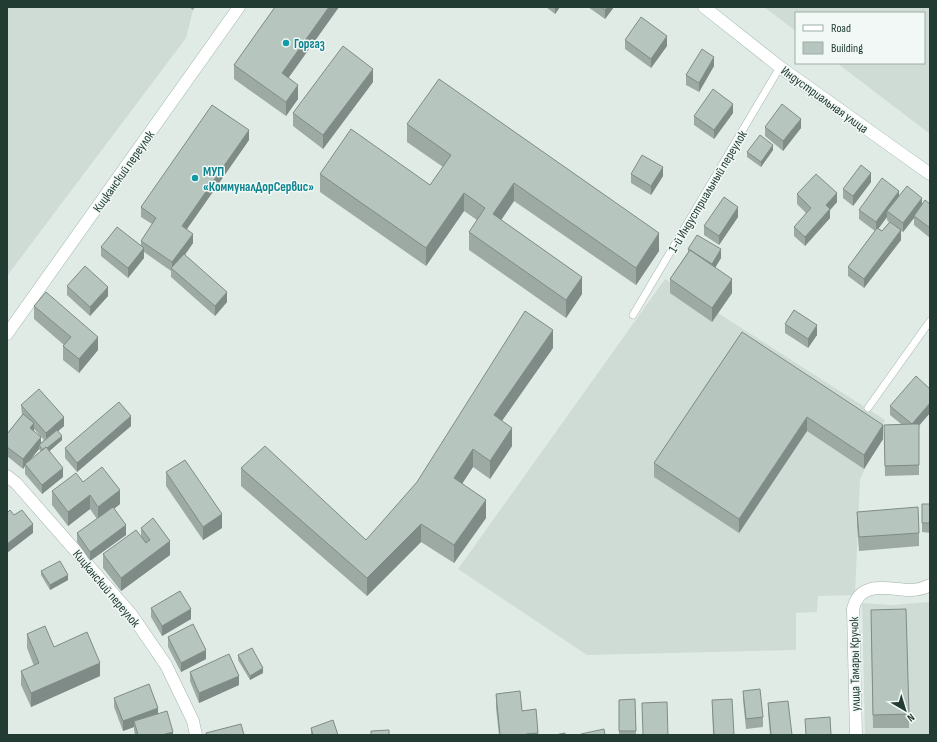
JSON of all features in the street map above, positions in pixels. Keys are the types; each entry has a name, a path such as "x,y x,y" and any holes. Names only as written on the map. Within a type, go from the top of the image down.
{"main road":[{"name":"Кицканский переулок","path":"7,334 239,7"},
{"name":"Индустриальная улица","path":"704,7 780,67 930,174"},
{"name":"Кицканский переулок","path":"7,476 16,483 131,614 166,664 193,721 196,735"},
{"name":"улица Тамары Кручок","path":"856,735 853,609 855,602 866,591 874,588 884,587 909,590 922,589 930,585"}],"lane":[{"name":"1-й Индустриальный переулок","path":"633,315 780,67"},
{"path":"868,408 930,321"}],"shaded area":[{"path":"7,7 195,7 186,38 7,276"},
{"path":"764,7 930,7 930,134 838,64 925,64 925,12 795,12 795,30"},
{"path":"665,279 885,420 860,480 855,595 818,596 817,612 796,613 796,650 587,655 458,569"},
{"path":"930,602 930,735 865,735 862,603 892,605"}],"building":[{"name":"Горгаз","path":"275,7 329,7 282,73 298,85 286,102 234,65"},
{"path":"641,17 667,36 651,59 625,40"},
{"path":"343,46 373,69 323,135 293,113"},
{"path":"702,49 714,57 699,83 686,75"},
{"path":"439,79 659,233 636,268 514,183 493,214 582,277 566,300 469,232 485,208 464,193 426,248 320,174 351,129 430,185 451,155 407,124"},
{"path":"713,89 733,104 714,130 694,116"},
{"path":"782,104 801,119 783,141 765,127"},
{"name":"МУП «КоммуналДорСервис»","path":"212,105 249,130 182,226 193,234 172,262 141,241 156,218 141,207"},
{"path":"760,135 773,145 761,162 747,152"},
{"path":"642,155 663,167 651,186 631,174"},
{"path":"861,165 871,173 853,196 843,189"},
{"path":"816,174 837,193 826,205 830,209 805,237 794,227 811,208 797,194"},
{"path":"882,178 899,191 876,222 859,210"},
{"path":"907,186 922,198 903,223 887,211"},
{"path":"724,197 738,207 719,236 704,226"},
{"path":"925,200 930,204 930,228 914,216"},
{"path":"890,222 901,230 864,279 848,267 877,228 882,231"},
{"path":"117,227 144,248 128,268 101,247"},
{"path":"697,235 721,249 712,264 688,249"},
{"path":"690,250 732,279 712,308 670,279"},
{"path":"184,254 227,292 215,306 171,268"},
{"path":"85,266 108,287 90,307 67,286"},
{"path":"46,292 98,337 79,359 63,346 71,337 34,306"},
{"path":"794,310 817,325 808,339 785,324"},
{"path":"525,311 553,330 494,415 512,428 490,461 473,449 454,478 486,500 454,545 421,524 367,578 241,468 265,446 366,540 417,482"},
{"path":"742,332 883,425 864,455 807,417 739,519 654,463"},
{"path":"916,376 930,389 930,403 912,424 890,406"},
{"path":"39,389 64,417 46,433 21,405"},
{"path":"119,402 131,416 77,463 65,448"},
{"path":"23,414 34,423 30,428 41,437 23,459 7,447 7,434"},
{"path":"919,424 919,465 885,466 884,425"},
{"path":"57,430 62,436 43,450 39,445"},
{"path":"46,447 63,468 42,485 25,464"},
{"path":"185,460 222,514 203,527 166,472"},
{"path":"102,467 120,490 98,507 90,495 68,512 52,491 76,473 83,482"},
{"path":"922,504 930,504 930,523 922,523"},
{"path":"113,507 126,525 90,552 77,533"},
{"path":"918,507 919,533 859,537 857,512"},
{"path":"10,510 14,515 22,510 33,524 7,544 7,513"},
{"path":"153,518 170,541 121,578 103,554 136,530 146,543 150,540 141,528"},
{"path":"60,561 68,575 50,585 41,571"},
{"path":"180,591 191,609 162,626 151,608"},
{"path":"906,609 909,714 873,715 871,610"},
{"path":"193,624 206,650 181,663 168,637"},
{"path":"45,626 54,647 87,632 100,663 31,693 21,671 39,663 27,634"},
{"path":"252,648 263,668 250,676 238,655"},
{"path":"229,654 239,676 199,693 190,672"},
{"path":"149,684 158,708 123,721 114,698"},
{"path":"760,689 763,717 746,719 743,691"},
{"path":"520,691 522,711 536,709 538,733 526,735 500,735 496,694"},
{"path":"635,699 636,731 619,731 619,700"},
{"path":"732,699 734,735 714,735 712,700"},
{"path":"788,701 792,735 771,735 768,703"},
{"path":"667,702 668,735 643,735 642,703"},
{"path":"167,711 173,732 162,735 138,735 134,721"},
{"path":"830,717 831,735 806,735 805,719"},
{"path":"333,720 338,735 313,735 311,728"},
{"path":"241,724 244,735 206,735 206,733"},
{"path":"604,729 605,735 581,735 581,734"},
{"path":"389,730 389,735 371,735 371,731"}],"place":[{"name":"Горгаз","path":"286,43"},
{"name":"МУП «КоммуналДорСервис»","path":"195,178"}]}
